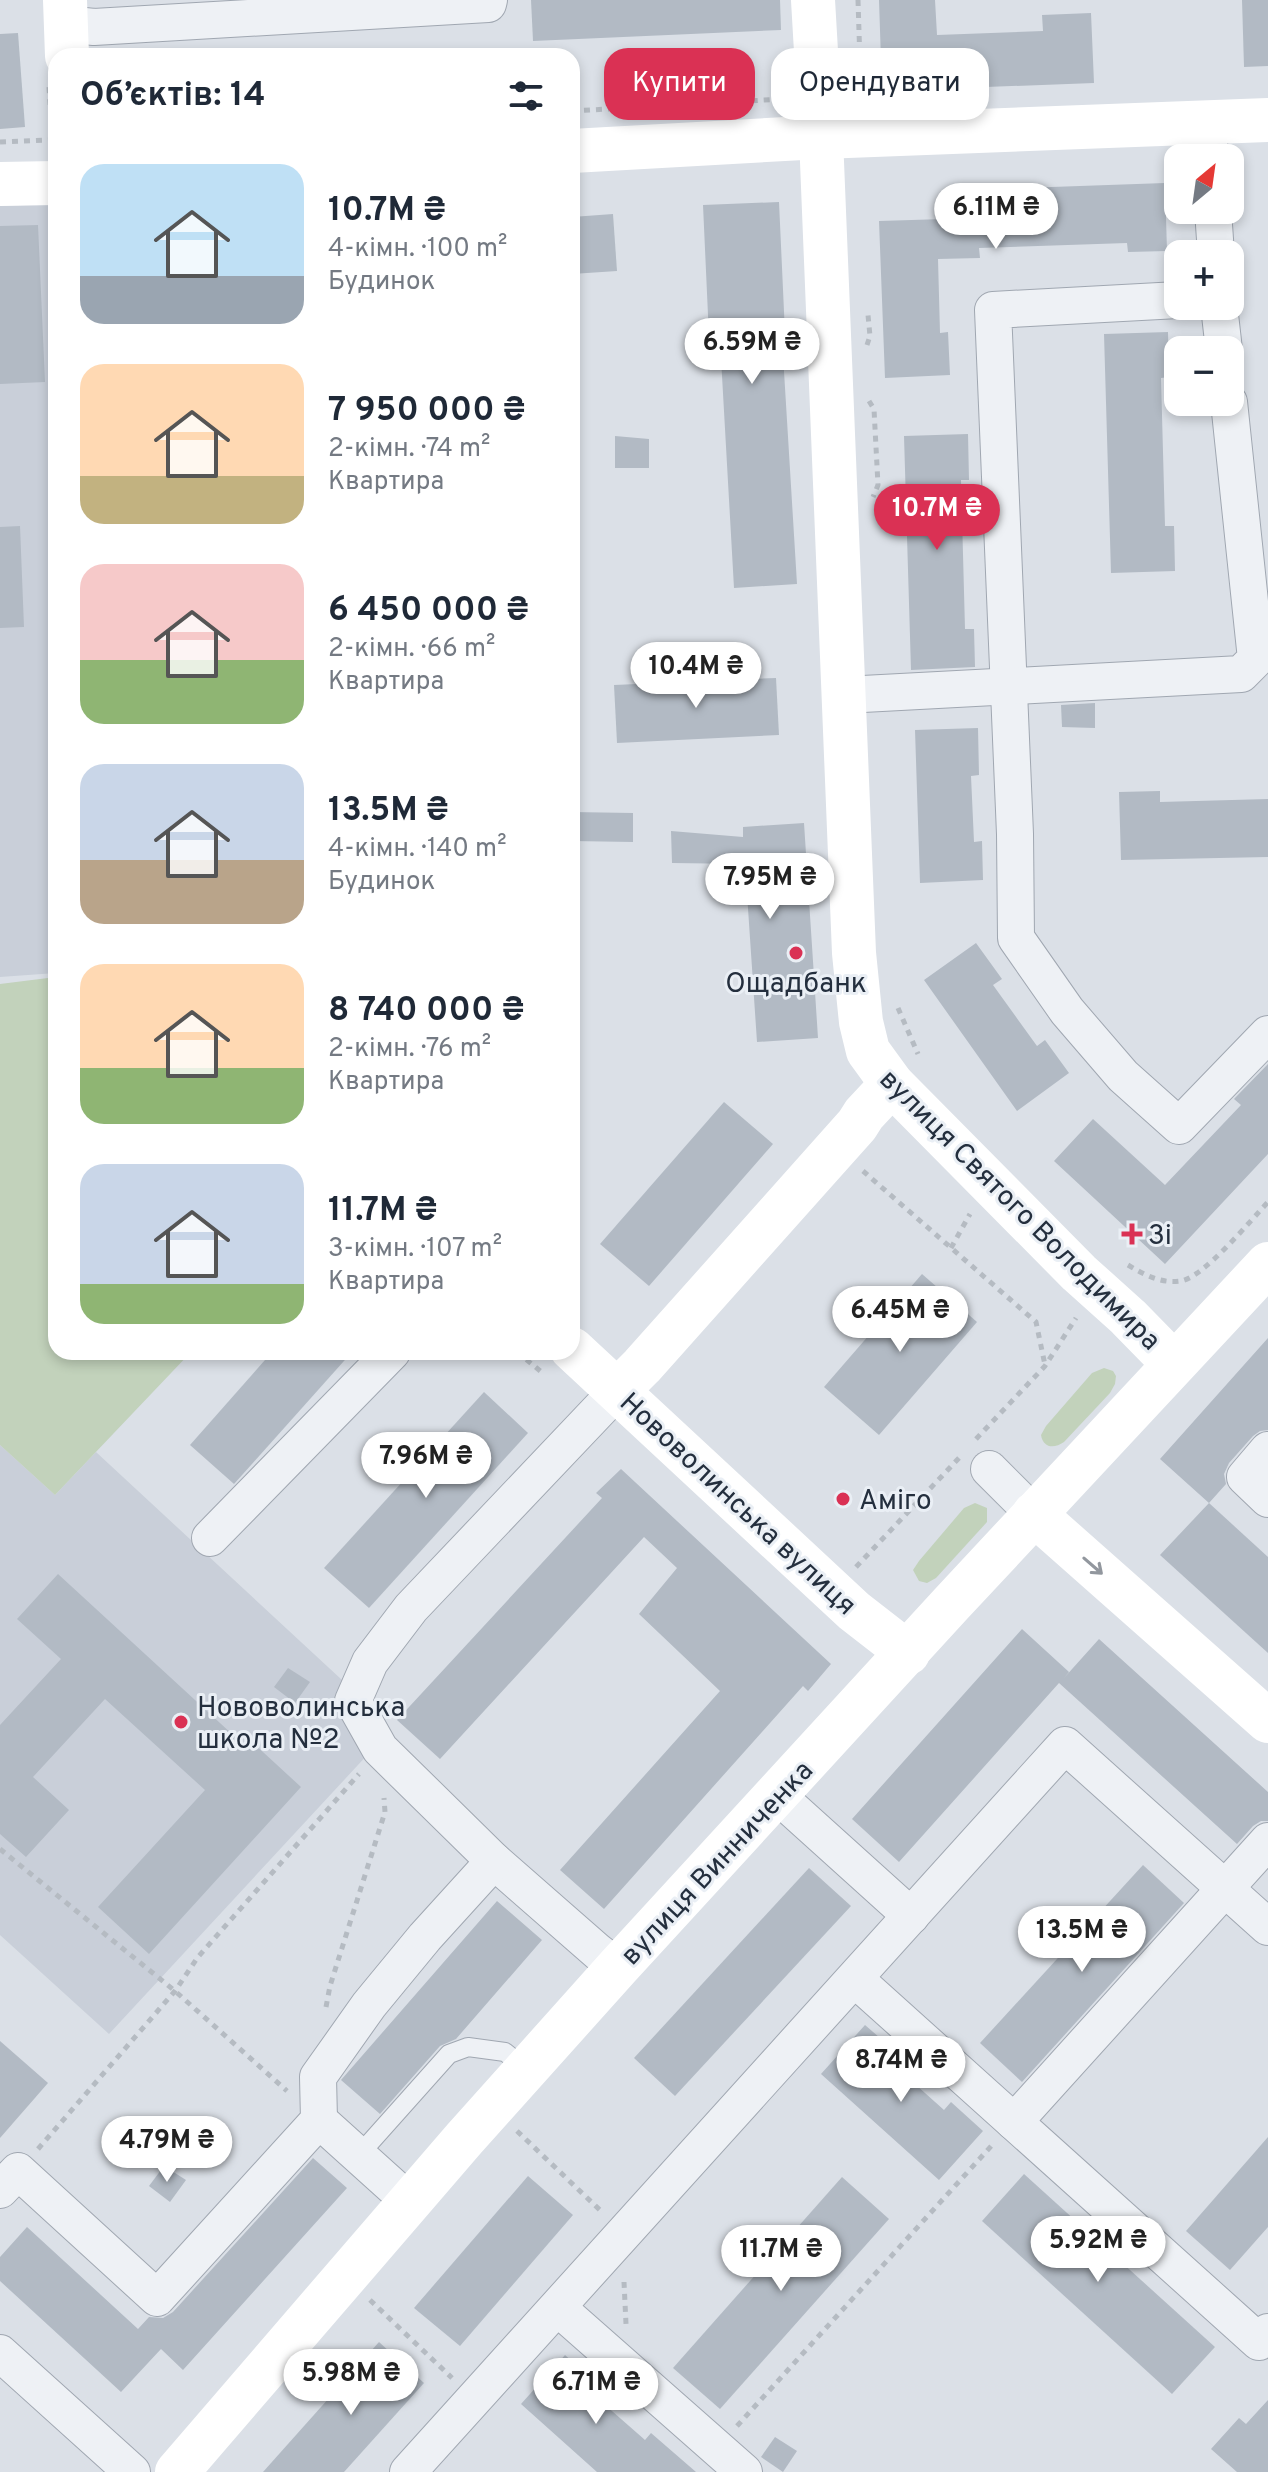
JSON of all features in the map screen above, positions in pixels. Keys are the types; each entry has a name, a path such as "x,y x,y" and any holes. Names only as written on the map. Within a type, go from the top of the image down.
{"street":[{"path":"66,27 488,4 489,0"},
{"name":"вулиця Святого Володимира","path":"813,0 854,953 861,1022 868,1051 892,1084 1174,1364"},
{"path":"580,151 821,137 1209,140 1268,120"},
{"path":"0,184 48,183"},
{"path":"1164,301 993,310 1015,834 1016,938 1067,1011 1123,1076 1179,1126 1268,1034"},
{"path":"844,695 1241,674 1262,659 1231,416"},
{"path":"618,1967 494,1861 380,1749 353,1701 370,1662 411,1608 642,1366 892,1084"},
{"name":"вулиця Винниченка","path":"177,2472 618,1967 1268,1264"},
{"name":"Нововолинська вулиця","path":"580,1356 854,1611 908,1653"},
{"path":"210,1538 384,1360"},
{"path":"1268,1450 1245,1477 1268,1499"},
{"path":"973,1457 1268,1721"},
{"path":"408,2472 1065,1745 1268,1927"},
{"path":"778,1796 911,1916"},
{"path":"1014,2122 1268,1841"},
{"path":"9,2180 157,2298 319,2120 318,2077 379,1993 494,1861"},
{"path":"855,1979 1259,2342 1268,2332"},
{"path":"319,2120 410,2202"},
{"path":"558,2308 744,2472"},
{"path":"0,2353 132,2472"}],"lane":[{"path":"358,2156 449,2054 468,2047 505,2052 526,2070"}],"path":[{"path":"0,142 48,140"},
{"path":"857,1165 1036,1322 1045,1366"},
{"path":"834,1591 973,1457 1045,1366 1119,1260 1153,1279 1183,1281 1207,1266 1268,1202"},
{"path":"951,1248 972,1210"},
{"path":"9,2180 175,1991 198,1957 380,1749"},
{"path":"325,2010 385,1812 380,1749"},
{"path":"0,1849 175,1991 319,2120"},
{"path":"717,2448 1014,2122"},
{"path":"363,2294 474,2399"}],"shaded area":[{"path":"48,204 48,974 0,977 0,206"},
{"name":"Нововолинська школа №2","path":"0,1445 55,1495 96,1452 355,1692 370,1752 109,2034 0,1935"}],"green space":[{"path":"48,978 48,1360 183,1360 55,1495 0,1445 0,984"},
{"path":"1104,1368 1113,1371 1116,1376 1110,1393 1064,1442 1056,1446 1047,1445 1041,1435 1046,1426 1092,1373"},
{"path":"975,1503 987,1508 987,1522 936,1578 927,1583 919,1581 913,1570 919,1561 964,1508"}],"building":[{"path":"531,0 780,0 781,30 533,41"},
{"path":"879,0 935,0 937,35 1043,31 1042,15 1091,13 1094,83 989,87 989,48 881,48"},
{"path":"1242,0 1268,0 1268,66 1244,67"},
{"path":"18,33 25,127 0,129 0,34"},
{"path":"1164,183 1167,240 1164,240 1164,251 1128,252 1127,243 979,248 980,258 938,259 940,333 948,332 950,375 885,378 879,221 944,219 943,191"},
{"path":"779,202 786,355 783,355 797,584 734,588 721,358 710,359 703,205"},
{"path":"613,214 617,271 580,273 580,216"},
{"path":"38,225 45,382 0,384 0,226"},
{"path":"1168,332 1168,336 1164,336 1164,378 1161,378 1165,526 1174,526 1175,571 1111,573 1104,334"},
{"path":"968,434 969,480 961,480 965,629 974,629 975,667 911,670 904,436"},
{"path":"615,436 649,439 649,468 615,468"},
{"path":"20,526 24,627 0,628 0,527"},
{"path":"776,678 779,735 617,743 614,685"},
{"path":"1095,703 1095,728 1062,727 1061,705"},
{"path":"978,728 979,775 971,776 974,842 982,841 983,880 920,883 915,730"},
{"path":"1160,791 1160,802 1268,799 1268,857 1121,860 1119,792"},
{"path":"580,812 633,813 633,842 580,841"},
{"path":"804,823 818,1038 757,1042 745,864 672,863 671,831 743,837 743,827"},
{"path":"976,943 1002,979 993,985 1037,1046 1045,1040 1069,1073 1017,1111 924,980"},
{"path":"1268,1064 1268,1154 1165,1264 1054,1161 1093,1119 1165,1185 1241,1105 1234,1099"},
{"path":"724,1102 773,1144 649,1286 600,1244"},
{"path":"922,1274 977,1322 879,1435 824,1387"},
{"path":"1268,1338 1268,1430 1253,1436 1229,1463 1224,1474 1226,1484 1209,1503 1160,1459"},
{"path":"265,1360 345,1360 234,1484 190,1445"},
{"path":"484,1392 528,1433 369,1608 324,1568"},
{"path":"621,1469 831,1664 808,1691 803,1686 604,1909 560,1870 720,1691 639,1614 677,1568 644,1537 440,1759 397,1720 602,1498 596,1493"},
{"path":"1209,1503 1268,1557 1268,1653 1160,1555"},
{"path":"58,1574 245,1746 250,1740 301,1787 149,1954 98,1907 205,1790 105,1699 33,1777 69,1810 26,1857 0,1834 0,1725 61,1659 17,1619"},
{"path":"1022,1629 1069,1672 1064,1678 1099,1639 1268,1792 1268,1821 1253,1826 1237,1844 1059,1683 899,1862 852,1819"},
{"path":"288,1668 310,1682 295,1703 274,1687"},
{"path":"1143,1865 1184,1903 1022,2082 980,2043"},
{"path":"809,1868 851,1906 675,2096 634,2058"},
{"path":"497,1901 542,1940 456,2039 440,2046 380,2114 341,2080"},
{"path":"865,2025 895,2051 887,2059 944,2110 951,2102 983,2131 939,2180 821,2074"},
{"path":"0,2041 48,2083 0,2138"},
{"path":"1268,2137 1268,2227 1230,2270 1186,2231"},
{"path":"313,2158 347,2188 183,2370 161,2349 121,2392 0,2281 0,2257 27,2227 138,2329 149,2317 163,2318 173,2312"},
{"path":"164,2166 186,2180 170,2202 149,2186"},
{"path":"1024,2174 1215,2347 1172,2394 982,2221"},
{"path":"528,2176 573,2215 460,2346 414,2308"},
{"path":"842,2177 889,2219 720,2409 673,2368"},
{"path":"379,2342 424,2383 344,2472 263,2472"},
{"path":"565,2355 595,2382 588,2390 645,2440 651,2433 696,2472 597,2472 521,2404"},
{"path":"1268,2400 1268,2472 1237,2472 1211,2449 1239,2418 1246,2424"},
{"path":"775,2437 797,2451 783,2472 761,2457"}],"place":[{"name":"Ощадбанк","path":"796,953"},
{"name":"3і","path":"1132,1234"},
{"name":"Аміго","path":"843,1499"},
{"name":"Нововолинська школа №2","path":"181,1722"}]}
